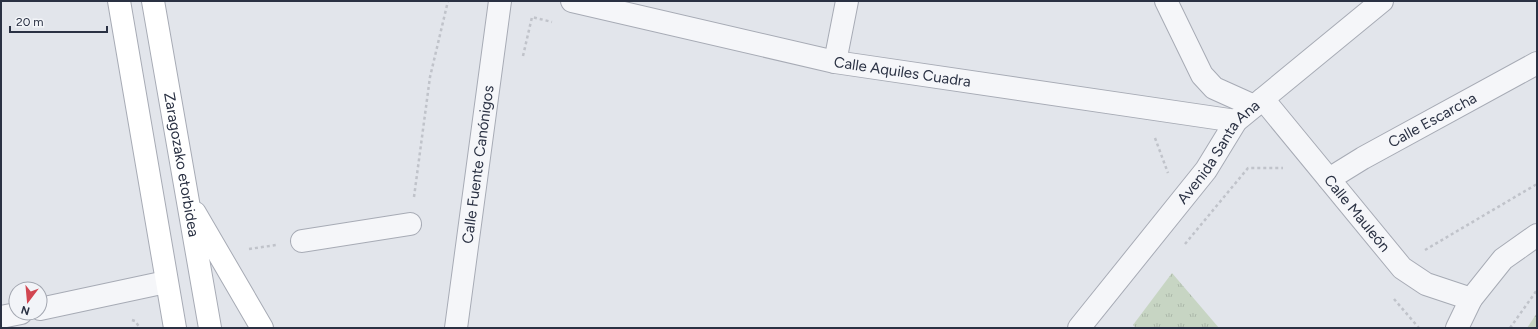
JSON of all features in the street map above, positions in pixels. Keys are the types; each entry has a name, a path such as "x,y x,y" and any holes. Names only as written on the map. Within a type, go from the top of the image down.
{"main road":[{"path":"119,1 175,328"},
{"name":"Zaragozako etorbidea","path":"153,1 210,328"},
{"path":"188,200 262,328"}],"street":[{"name":"Calle Fuente Canónigos","path":"456,328 500,1"},
{"name":"Calle Aquiles Cuadra","path":"572,1 835,62 1236,120"},
{"path":"835,62 847,1"},
{"path":"1166,1 1202,74 1214,88 1258,102"},
{"name":"Avenida Santa Ana","path":"1079,328 1206,170 1236,120 1382,1"},
{"name":"Calle Escarcha","path":"1329,179 1363,158 1537,63"},
{"name":"Calle Mauleón","path":"1258,102 1329,179 1402,268 1426,284 1471,299"},
{"path":"302,241 410,224"},
{"path":"1457,328 1471,299 1503,259 1537,235"},
{"path":"48,307 166,282"}],"path":[{"path":"410,224 430,78 448,1"},
{"path":"522,61 532,17 558,24"},
{"path":"1154,134 1168,175"},
{"path":"1182,248 1248,168 1284,168"},
{"path":"1424,251 1537,184"},
{"path":"242,250 302,241"},
{"path":"1510,328 1537,290"},
{"path":"1391,295 1419,328"}],"green space":[{"path":"1172,273 1219,328 1136,328 1133,325"},
{"path":"1537,313 1537,328 1527,328"}]}
